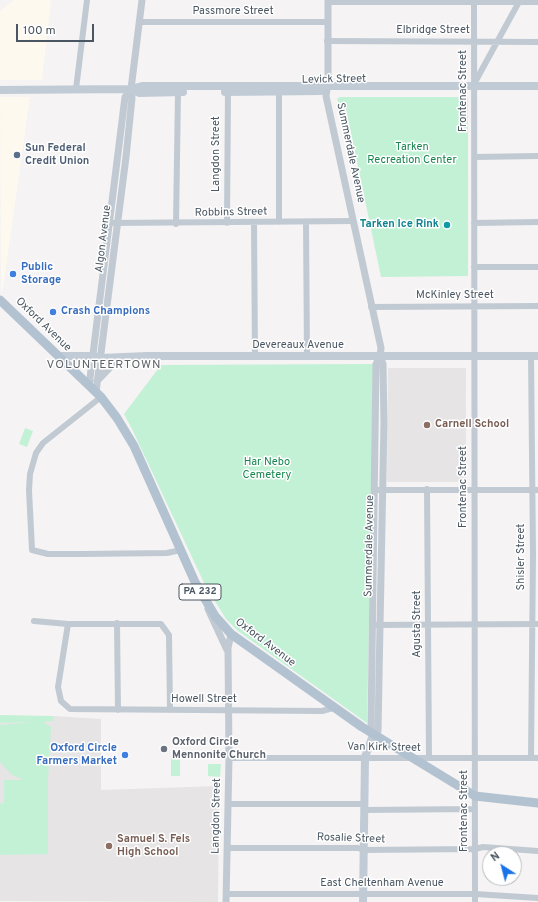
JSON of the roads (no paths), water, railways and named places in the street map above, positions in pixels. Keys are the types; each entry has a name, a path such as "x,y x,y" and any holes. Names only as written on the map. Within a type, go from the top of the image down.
{"main road":[{"name":"Levick Street","path":"0,90 131,89 142,86 279,92 327,89"},
{"name":"Levick Street","path":"131,89 139,93 228,89 474,88 538,86"},
{"name":"Levick Street","path":"474,88 538,91"},
{"name":"Oxford Avenue","path":"0,300 96,389 129,434 181,550 207,603 231,634 373,735 475,796 538,803"},
{"name":"Devereaux Avenue","path":"59,356 119,358 147,356 534,356"},
{"name":"Summerdale Avenue","path":"364,898 365,757 373,735"}],"street":[{"path":"76,89 87,0"},
{"name":"Algon Avenue","path":"97,357 118,224 132,98 131,89 142,0"},
{"path":"328,1 538,2"},
{"name":"Summerdale Avenue","path":"328,1 326,96 381,348 380,356 376,364 378,490 376,625 378,731 373,735"},
{"name":"Frontenac Street","path":"474,1 475,902"},
{"path":"474,88 519,1"},
{"name":"Passmore Street","path":"139,22 327,22"},
{"name":"Elbridge Street","path":"327,41 538,42"},
{"name":"Algon Avenue","path":"96,389 97,357 110,223 126,97 131,89"},
{"name":"Langdon Street","path":"227,223 228,89"},
{"path":"176,224 178,92"},
{"path":"279,92 279,222"},
{"path":"474,156 538,156"},
{"name":"Robbins Street","path":"110,223 176,224 353,222"},
{"path":"474,223 538,222"},
{"path":"254,223 255,357"},
{"path":"306,223 307,357"},
{"path":"474,267 538,267"},
{"name":"McKinley Street","path":"372,307 538,306"},
{"name":"Shisler Street","path":"534,356 535,758"},
{"path":"119,358 96,389 43,444 34,458 30,474 29,490 32,550 48,554 156,553 181,550"},
{"name":"Agusta Street","path":"428,489 429,758"},
{"path":"378,490 535,490"},
{"path":"207,603 211,618 223,638 228,652"},
{"path":"34,620 68,624 161,624 169,635 170,710"},
{"path":"117,623 118,710"},
{"name":"Howell Street","path":"68,624 58,694 66,707 75,711 322,711 333,708"},
{"path":"376,625 535,624"},
{"name":"Langdon Street","path":"226,902 229,758 228,652 231,634"},
{"name":"Van Kirk Street","path":"229,758 535,758"},
{"path":"228,804 475,809"},
{"name":"Rosalie Street","path":"227,848 358,848 364,850 475,849 483,847 538,851"},
{"name":"East Cheltenham Avenue","path":"227,894 364,898 475,894 538,898"}],"place":[{"name":"Sun Federal Credit Union","path":"17,155"},
{"name":"Tarken Ice Rink","path":"447,225"},
{"name":"Public Storage","path":"13,274"},
{"name":"Crash Champions","path":"53,312"},
{"name":"Carnell School","path":"427,425"},
{"name":"Oxford Circle Mennonite Church","path":"164,749"},
{"name":"Oxford Circle Farmers Market","path":"125,755"},
{"name":"Samuel S. Fels High School","path":"109,846"}],"district":[{"name":"VOLUNTEERTOWN","path":"104,366"}],"park label":[{"name":"Tarken Recreation Center","path":"412,154"},
{"name":"Har Nebo Cemetery","path":"267,469"}]}
